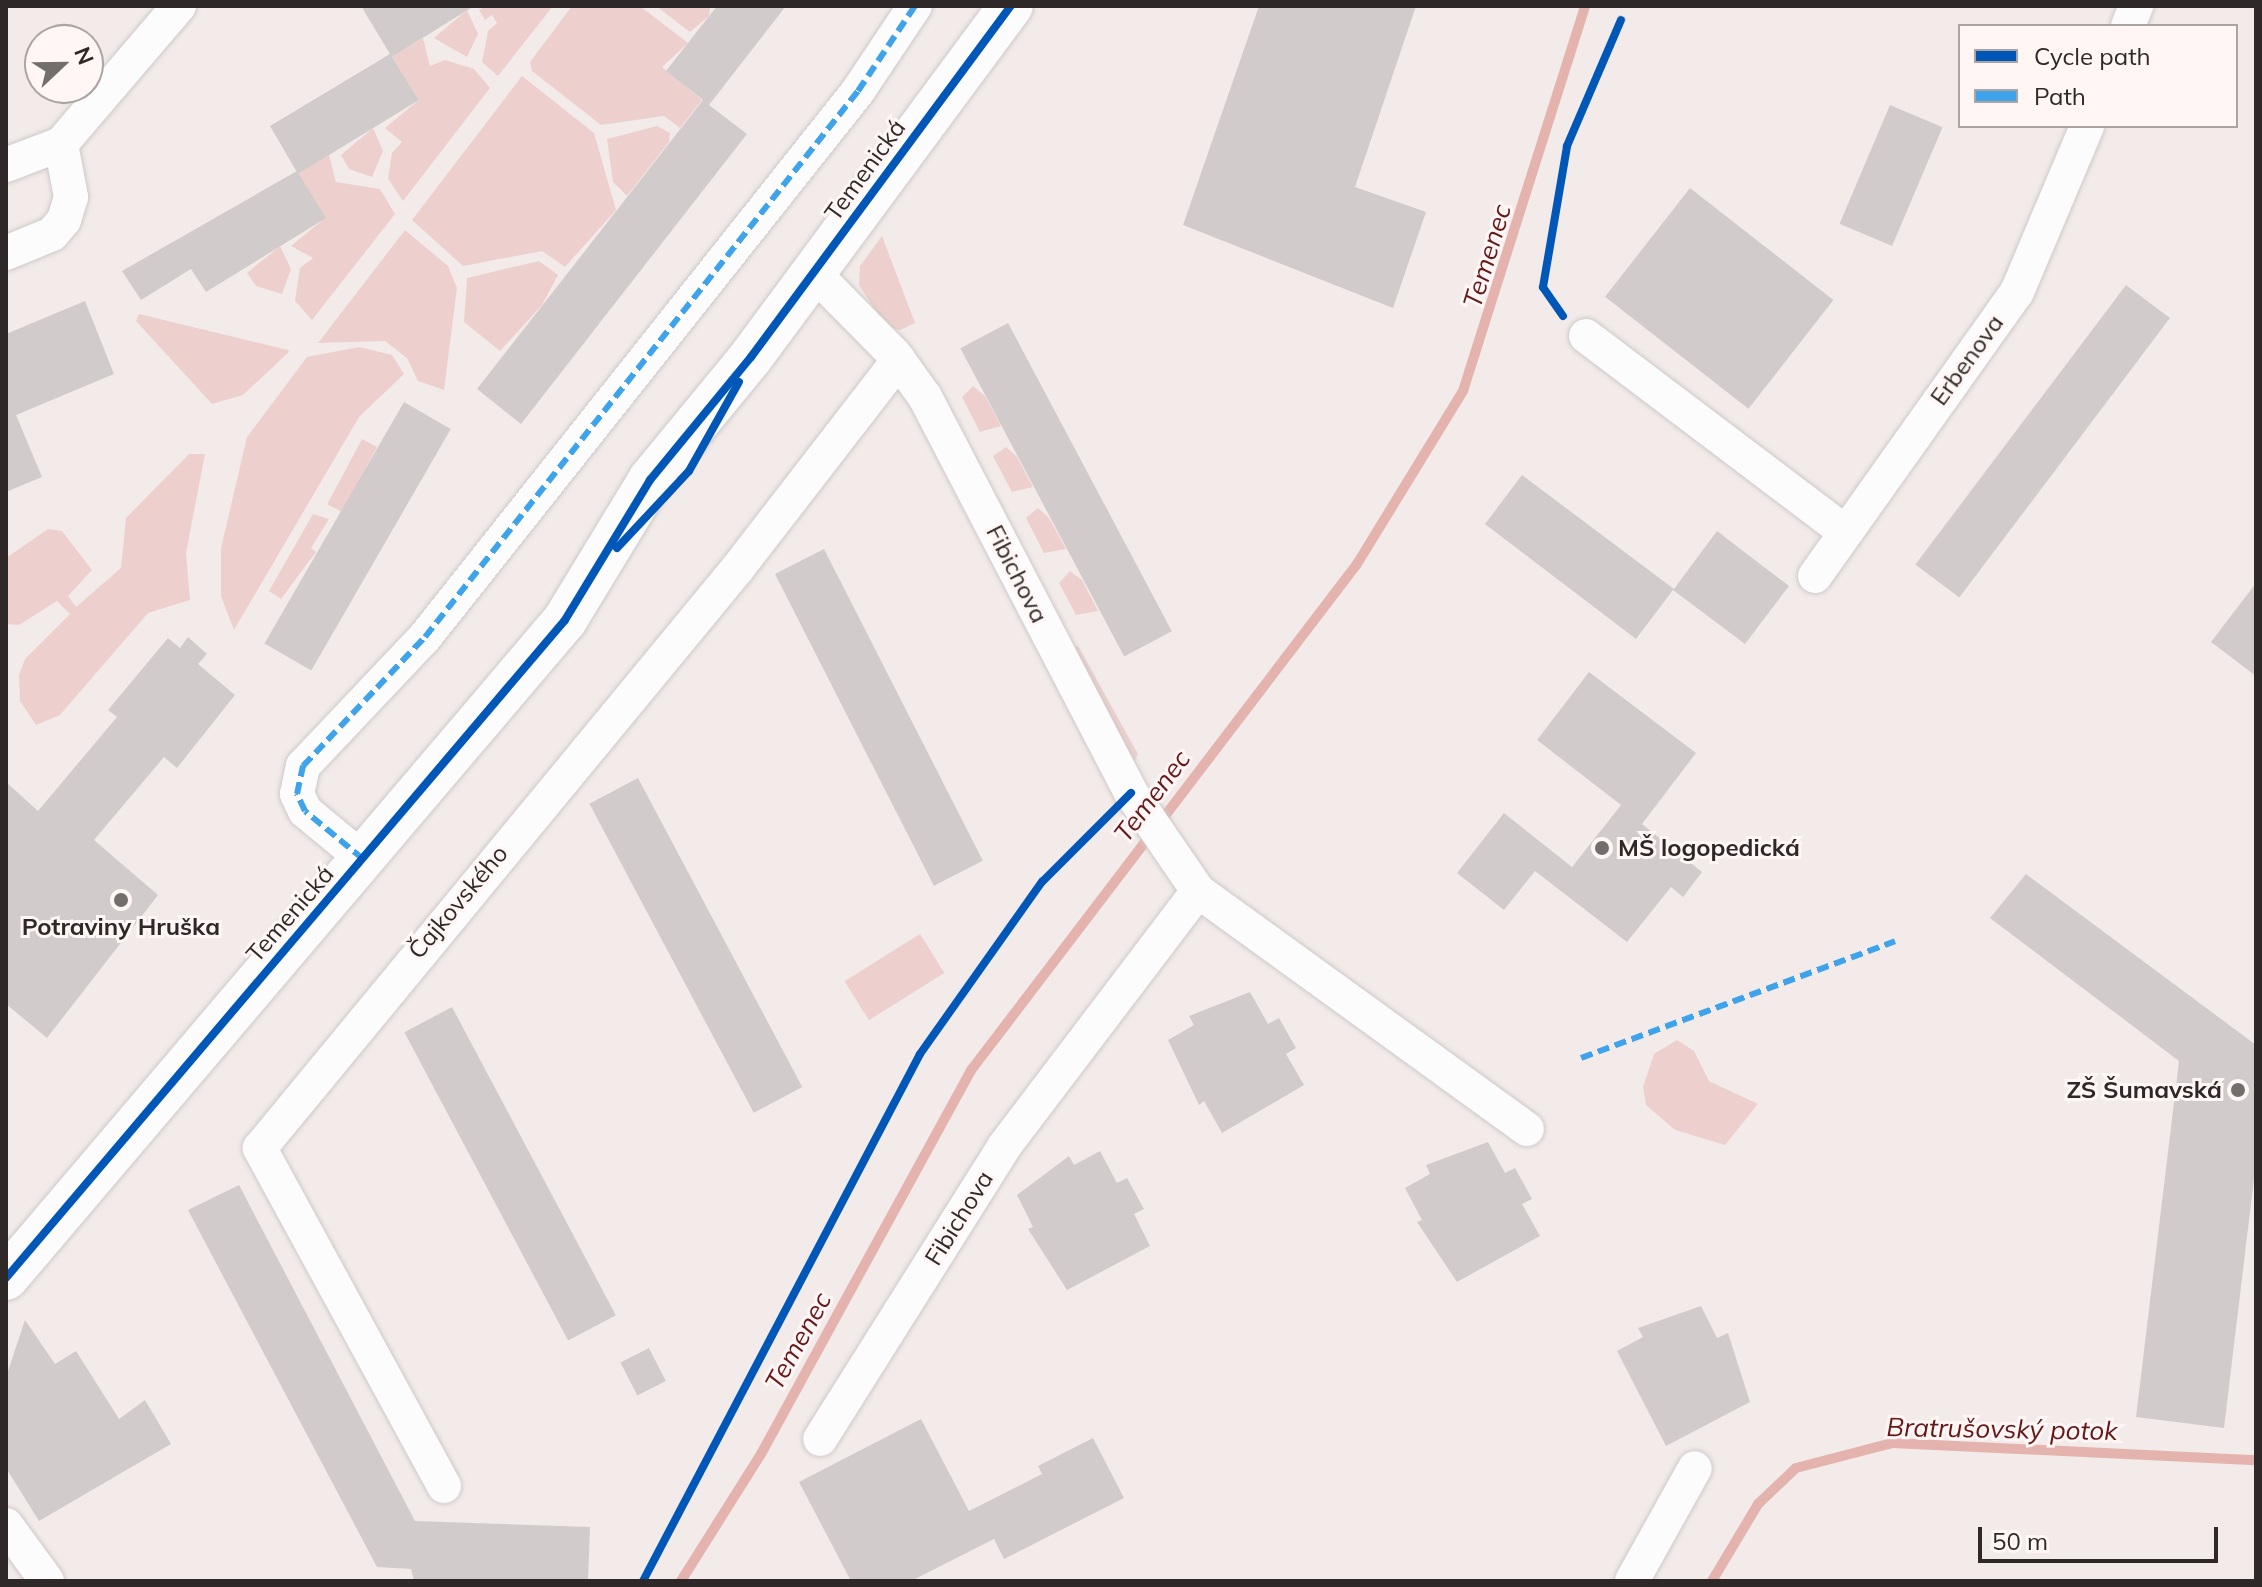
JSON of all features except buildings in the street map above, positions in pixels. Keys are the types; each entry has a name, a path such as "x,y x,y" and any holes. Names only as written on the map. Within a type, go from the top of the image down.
{"street":[{"path":"6,165 61,144 179,6"},
{"name":"Temenická","path":"363,859 305,811 297,794 303,766 425,637 858,91 915,6"},
{"name":"Temenická","path":"7,1275 565,620 650,480 751,357 1011,6"},
{"name":"Erbenova","path":"1815,576 2017,292 2086,128"},
{"path":"6,253 52,234 64,220 71,197 61,144"},
{"name":"Fibichova","path":"814,273 899,360 1153,831 1198,891 1527,1129"},
{"path":"1586,336 1845,532"},
{"name":"Čajkovského","path":"444,1486 260,1148 738,568 899,360"},
{"name":"Fibichova","path":"820,1439 1004,1147 1198,891"},
{"path":"1632,1581 1695,1468"},
{"path":"6,1525 47,1581"}],"shaded area":[{"path":"485,6 553,6 498,76 482,62 488,31 497,23 492,15 485,20 479,10"},
{"path":"572,6 640,6 688,43 662,67 702,100 680,128 664,116 601,125 532,71 530,62"},
{"path":"656,6 710,6 709,16 690,32"},
{"path":"467,10 478,34 467,57 434,38"},
{"path":"423,38 430,66 445,60 474,69 490,88 403,201 388,179 392,153 402,142 385,128 419,100 392,57"},
{"path":"522,76 594,133 616,210 565,267 542,251 463,266 412,220"},
{"path":"657,126 670,133 669,142 627,196 613,182 607,139"},
{"path":"373,128 383,151 372,177 349,169 341,155"},
{"path":"329,155 336,182 380,189 395,214 312,320 295,301 300,268 313,258 291,246 325,218 298,174"},
{"path":"405,230 448,266 457,288 444,390 418,381 407,358 385,341 318,343"},
{"path":"882,236 915,323 900,330 886,327 859,285 860,266"},
{"path":"280,246 291,269 282,294 256,286 247,273"},
{"path":"539,261 558,275 542,305 500,351 464,322 467,278"},
{"path":"139,314 289,352 243,395 212,404 136,321"},
{"path":"359,347 392,355 404,374 359,417 234,630 221,596 221,548 247,437 307,357"},
{"path":"973,386 985,396 1001,426 980,432 962,397"},
{"path":"362,439 377,447 342,512 327,504"},
{"path":"1006,447 1017,457 1033,487 1012,492 993,456"},
{"path":"189,454 205,454 186,553 190,600 148,613 60,715 36,725 20,701 19,675 25,659 70,614 57,601 19,625 6,624 6,558 48,529 62,531 92,570 68,596 76,607 121,568 126,518"},
{"path":"1038,508 1049,518 1066,549 1044,553 1026,518"},
{"path":"313,514 329,519 311,548 316,552 281,599 269,591"},
{"path":"1070,571 1082,580 1098,611 1076,615 1059,583"},
{"path":"1078,646 1138,754 1131,767 1070,649"},
{"path":"920,934 944,973 869,1020 845,981"},
{"path":"1677,1040 1694,1051 1709,1081 1758,1104 1725,1145 1675,1130 1646,1105 1643,1087 1654,1054"}],"waterway":[{"name":"Temenec","path":"681,1581 761,1454 972,1069 1357,564 1463,391 1585,6"},
{"name":"Bratrušovský potok","path":"1712,1581 1758,1504 1796,1468 1892,1443 2256,1460"}],"marked path":[{"path":"363,859 305,811 297,794 303,766 425,637 858,91 915,6"},
{"path":"1581,1058 1895,941"}],"cycle path":[{"path":"6,1278 565,620 650,480 751,357 1011,6"},
{"path":"1563,316 1543,287 1567,146 1621,20"},
{"path":"617,548 689,471 739,382"},
{"path":"643,1581 920,1054 1042,882 1131,793"}],"place":[{"name":"MŠ logopedická","path":"1602,848"},
{"name":"Potraviny Hruška","path":"121,900"},
{"name":"ZŠ Šumavská","path":"2238,1090"}]}
